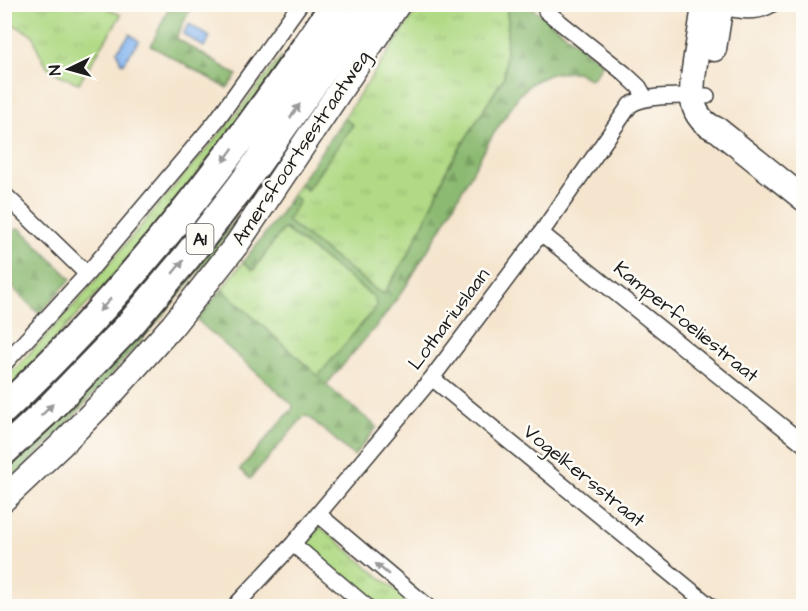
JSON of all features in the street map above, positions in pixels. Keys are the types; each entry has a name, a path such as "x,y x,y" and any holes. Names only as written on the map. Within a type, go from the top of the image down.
{"highway":[{"name":"A1","path":"4,409 68,347 167,234 230,153 335,4"},
{"name":"A1","path":"4,451 44,414 127,328 186,258 249,176 369,4"}],"main road":[{"name":"Amersfoortsestraatweg","path":"4,499 113,392 202,289 237,244 398,4"},
{"path":"713,5 708,81 700,96 710,108 718,130 804,199"}],"street":[{"path":"4,364 87,274 216,121 300,4"},
{"path":"713,5 762,11 772,4"},
{"path":"546,11 624,73 639,87 646,99 700,96"},
{"name":"Lothariuslaan","path":"235,606 293,544 432,378 541,233 630,105 646,99"},
{"path":"4,194 87,274"},
{"name":"Kamperfoeliestraat","path":"541,233 804,444"},
{"name":"Vogelkersstraat","path":"432,378 710,606"},
{"path":"318,514 427,606"},
{"path":"293,544 366,606"}],"green space":[{"path":"4,5 101,5 121,15 79,83 48,67 33,35 5,20"},
{"path":"170,5 192,5 176,38 237,75 227,88 151,46"},
{"path":"420,5 506,5 508,21 504,77 448,167 410,251 384,293 379,292 287,221 299,201 292,195 299,184 307,190 352,126 344,118"},
{"path":"506,5 529,5 603,64 594,77 589,79 577,72 553,73 533,82 519,95 491,138 406,286 383,318 326,385 377,427 354,456 309,417 304,416 250,479 240,469 293,408 293,405 197,320 222,289 318,376 377,306 374,297 284,228 253,270 243,262 292,195 299,201 287,221 379,292 384,293 410,251 448,167 504,77 508,21"},
{"path":"281,57 280,65 145,242 5,393 5,380 79,300 225,128"},
{"path":"344,118 353,125 307,190 299,184"},
{"path":"245,209 219,246 158,321 67,424 5,486 5,468 54,421"},
{"path":"20,228 71,279 39,314 5,280 5,241"},
{"path":"283,228 374,297 377,307 318,377 222,289 243,262 254,270"},
{"path":"319,527 414,606 375,606 303,545"}],"water":[{"path":"189,24 210,37 204,47 183,34"},
{"path":"130,34 139,41 123,64 117,51"}]}
